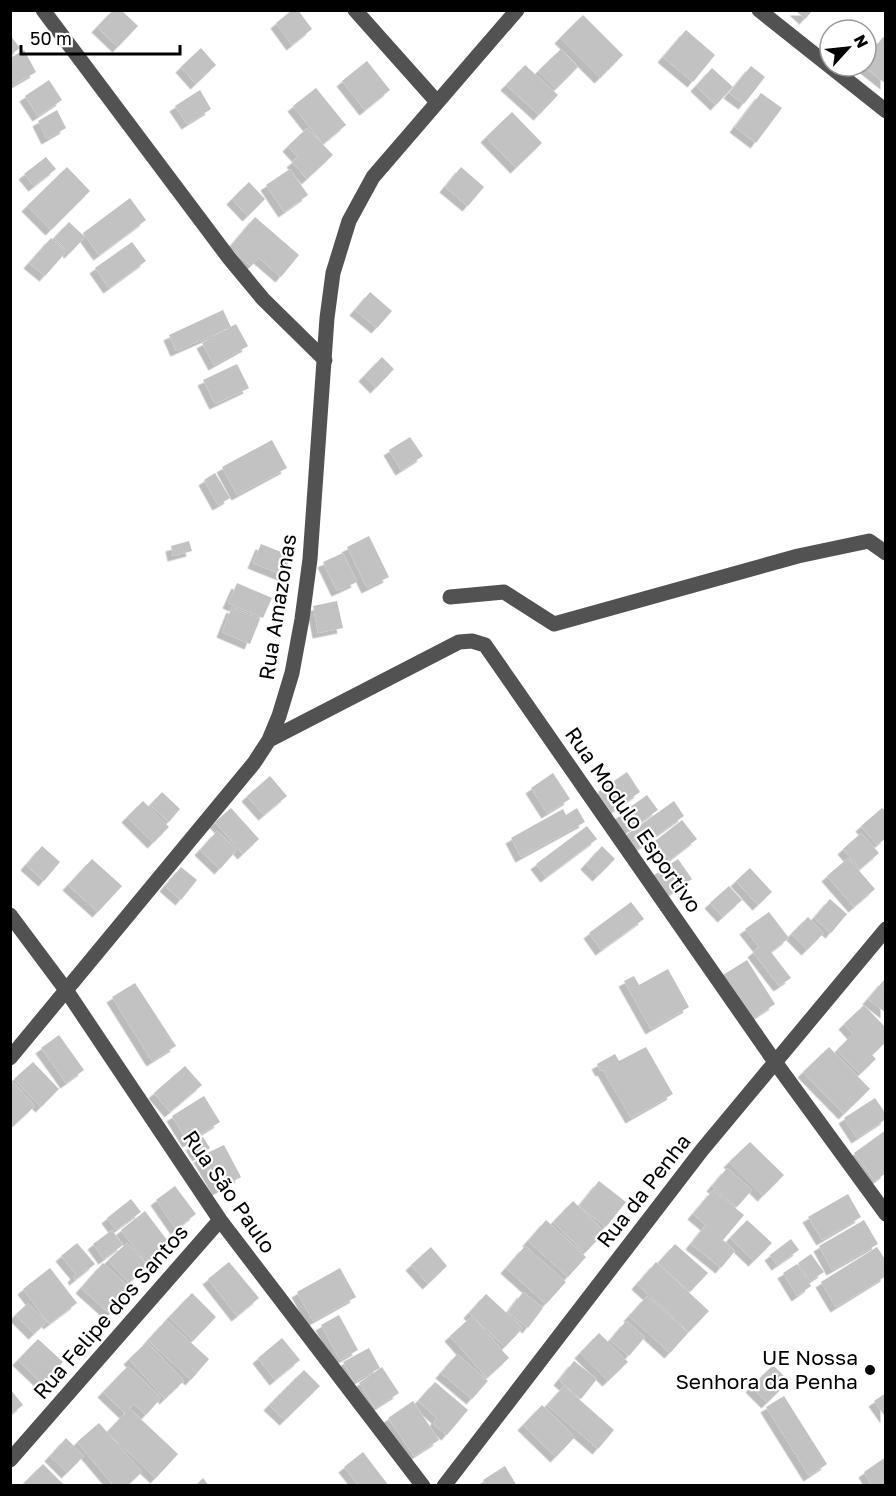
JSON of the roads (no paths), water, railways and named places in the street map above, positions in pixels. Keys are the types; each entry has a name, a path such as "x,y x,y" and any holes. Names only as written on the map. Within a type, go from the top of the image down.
{"street":[{"path":"43,10 229,258 263,299 325,360"},
{"path":"355,10 437,102"},
{"name":"Rua Amazonas","path":"10,1058 254,763 269,740 292,673 302,619 310,559 327,318 333,273 349,221 373,177 517,10"},
{"path":"759,10 885,111"},
{"path":"450,597 504,592 554,624 798,556 869,541 885,553"},
{"name":"Rua Modulo Esportivo","path":"269,740 459,642 472,641 485,645 775,1062 883,1206"},
{"name":"Rua São Paulo","path":"10,915 66,990 220,1220 423,1485"},
{"name":"Rua da Penha","path":"444,1485 648,1218 885,929"},
{"name":"Rua Felipe dos Santos","path":"10,1460 220,1220"}],"place":[{"name":"UE Nossa Senhora da Penha","path":"870,1370"}]}
